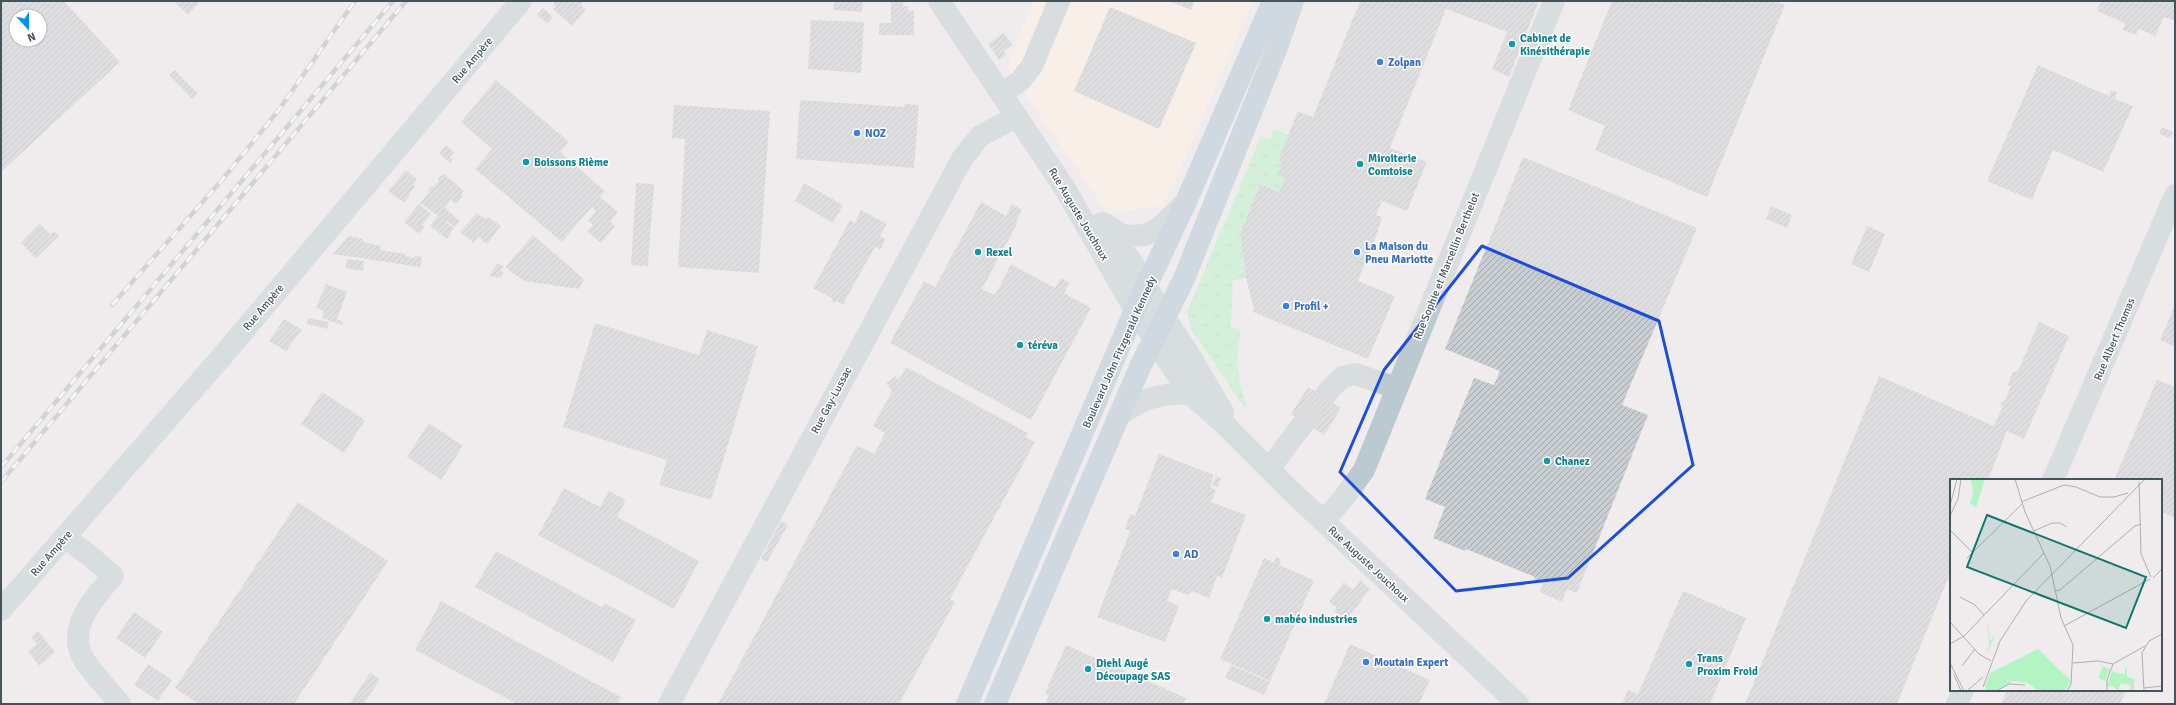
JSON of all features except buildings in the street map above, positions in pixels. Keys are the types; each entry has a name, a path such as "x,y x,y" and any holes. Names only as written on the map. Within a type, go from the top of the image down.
{"main road":[{"name":"Boulevard John Fitzgerald Kennedy","path":"967,704 1135,310 1186,202 1273,1"},
{"path":"995,704 1120,414 1154,339 1183,281 1276,50 1293,1"}],"street":[{"name":"Rue Ampère","path":"1,610 225,353 521,1"},
{"name":"Rue Auguste Jouchoux","path":"940,1 1064,187 1135,310 1189,393 1222,422 1268,469 1518,704"},
{"path":"1001,94 1020,81 1032,66 1059,1"},
{"name":"Rue Sophie et Marcellin Berthelot","path":"1323,521 1343,499 1364,470 1554,1"},
{"name":"Rue Gay-Lussac","path":"669,704 962,159 980,136 1016,116"},
{"path":"1064,187 1102,223 1124,236 1145,235 1153,232 1166,222 1186,202"},
{"name":"Rue Albert Thomas","path":"2053,479 2174,198"},
{"name":"Rue Auguste Jouchoux","path":"1102,223 1132,262 1164,318 1189,354 1223,412 1222,422"},
{"path":"1331,388 1343,377 1355,374 1397,388"},
{"path":"1120,414 1136,403 1150,397 1189,393"},
{"path":"1268,469 1302,425"},
{"path":"64,537 114,576 85,610 81,621 79,641 83,658 120,704"},
{"path":"1957,704 1963,691"}],"highlighted area":[{"path":"1482,246 1659,321 1693,465 1568,578 1456,591 1340,472 1384,370"}],"shaded area":[{"path":"1033,1 1253,1 1164,206 1108,213 1007,68"}],"green space":[{"path":"1274,128 1288,135 1278,160 1282,162 1277,175 1285,178 1279,192 1260,184 1240,234 1246,278 1233,281 1231,327 1241,329 1238,349 1238,367 1243,395 1247,405 1244,407 1191,329 1187,312 1261,136 1270,140"}],"tunnel":[{"path":"1302,425 1331,388"}],"railway":[{"path":"112,305 222,180 278,111 355,1"},
{"path":"1,467 393,1"},
{"path":"1,482 406,1"}],"place":[{"name":"Cabinet de Kinésithérapie","path":"1512,44"},
{"name":"Zolpan","path":"1380,62"},
{"name":"NOZ","path":"857,133"},
{"name":"Boissons Rième","path":"526,162"},
{"name":"Miroiterie Comtoise","path":"1360,164"},
{"name":"Rexel","path":"978,252"},
{"name":"La Maison du Pneu Mariotte","path":"1357,252"},
{"name":"Profil +","path":"1286,306"},
{"name":"téréva","path":"1020,345"},
{"name":"Chanez","path":"1547,461"},
{"name":"AD","path":"1176,554"},
{"name":"mabéo industries","path":"1267,619"},
{"name":"Moutain Expert","path":"1366,662"},
{"name":"Trans Proxim Froid","path":"1689,664"},
{"name":"Diehl Augé Découpage SAS","path":"1088,669"}]}
